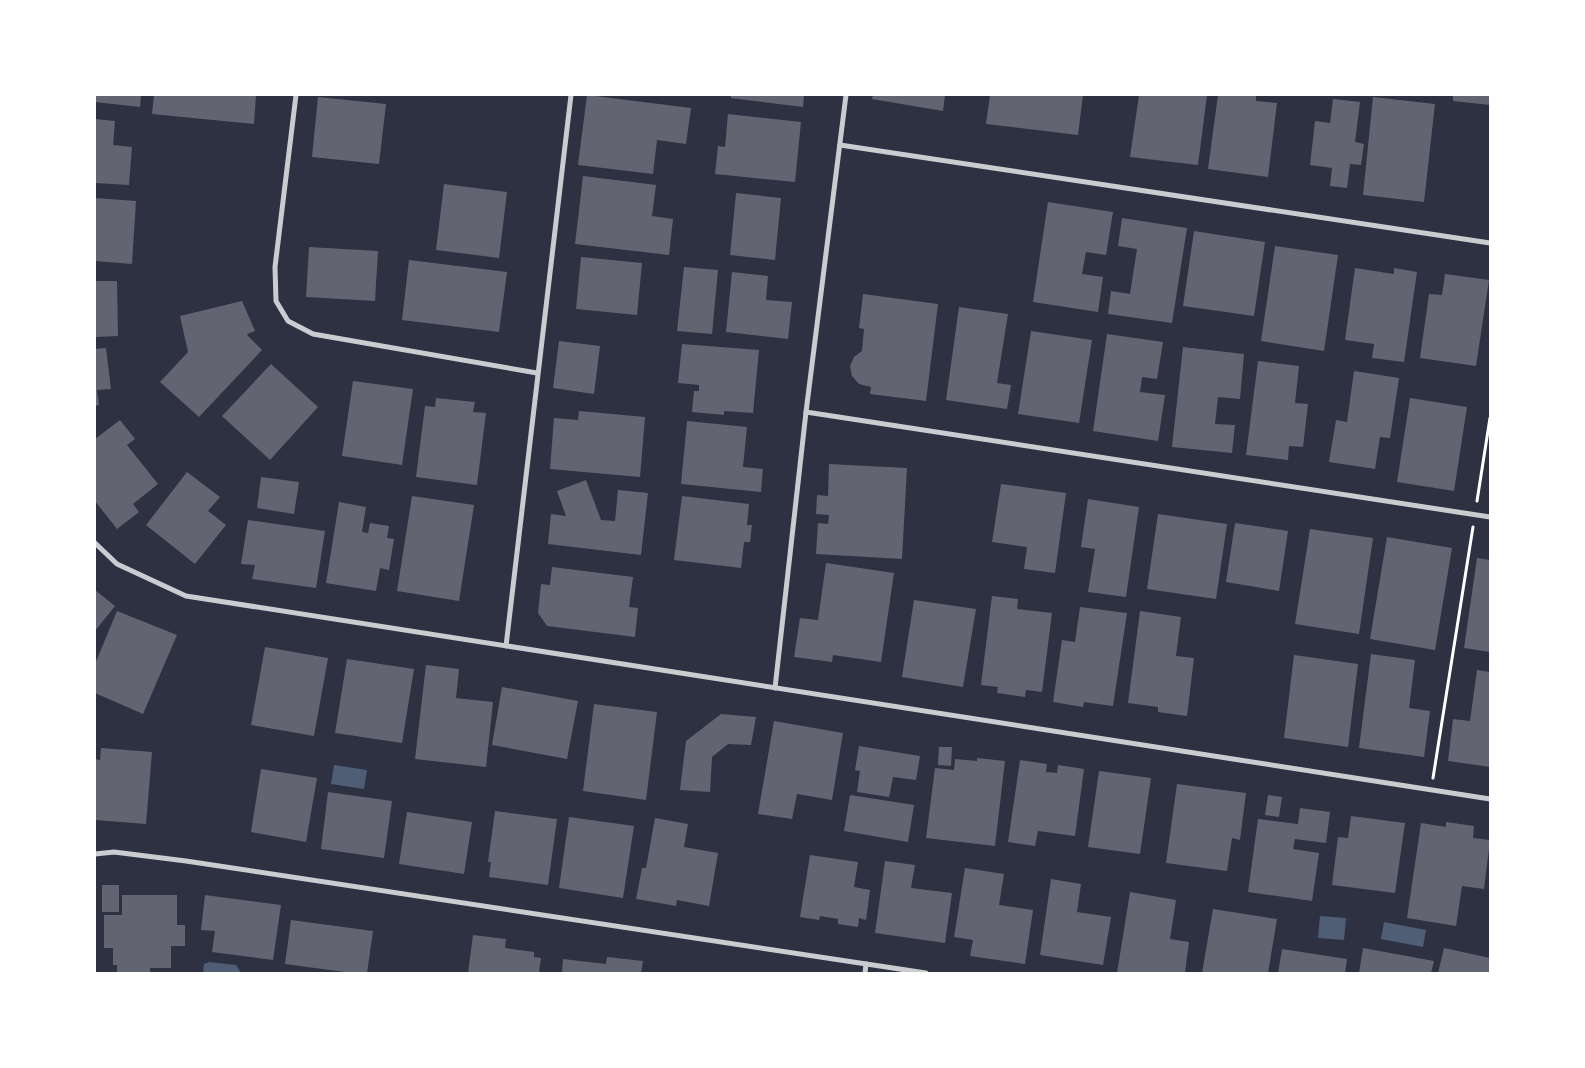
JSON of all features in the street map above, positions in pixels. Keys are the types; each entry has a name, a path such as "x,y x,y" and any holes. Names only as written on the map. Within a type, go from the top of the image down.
{"street":[{"path":"296,95 276,266 276,301 288,321 313,334 537,373"},
{"path":"506,646 571,95"},
{"path":"775,688 806,412 846,95"},
{"path":"840,145 1490,243"},
{"path":"806,412 1490,517"},
{"path":"95,543 117,564 186,596 1490,799"},
{"path":"95,854 114,852 186,861 926,973"},
{"path":"865,973 866,964"}],"path":[{"path":"1431,790 1490,418"}],"water":[{"path":"334,765 367,770 364,789 331,784"},
{"path":"1320,916 1346,918 1344,940 1318,938"},
{"path":"1384,922 1426,930 1423,947 1381,939"},
{"path":"209,962 236,965 241,973 203,973 204,964"}],"building":[{"path":"95,95 141,95 140,107 95,102"},
{"path":"154,95 256,95 254,124 152,114"},
{"path":"587,95 691,108 686,144 657,140 653,174 578,165"},
{"path":"731,95 804,95 803,107 731,98"},
{"path":"873,95 945,95 943,111 872,99"},
{"path":"990,95 1083,95 1078,135 986,124"},
{"path":"1139,95 1207,95 1198,165 1130,157"},
{"path":"1218,95 1256,95 1256,101 1277,103 1268,177 1208,169"},
{"path":"1453,95 1490,95 1490,105 1453,101"},
{"path":"318,97 386,104 379,164 312,157"},
{"path":"1373,97 1435,104 1424,202 1363,195"},
{"path":"1333,99 1360,102 1355,142 1364,144 1361,165 1350,164 1347,188 1330,186 1332,168 1310,165 1315,121 1330,123"},
{"path":"728,114 801,122 795,182 715,174 718,146 725,147"},
{"path":"95,119 115,121 113,145 132,147 129,185 95,183"},
{"path":"583,176 656,185 652,216 673,219 669,255 575,244"},
{"path":"444,184 507,192 499,258 436,250"},
{"path":"736,193 781,198 775,260 730,255"},
{"path":"95,198 136,201 132,264 95,261"},
{"path":"1048,202 1113,212 1106,255 1086,252 1082,274 1103,277 1098,312 1033,302"},
{"path":"1122,218 1187,228 1172,323 1108,314 1111,291 1130,294 1137,249 1118,246"},
{"path":"1194,231 1265,242 1254,316 1183,306"},
{"path":"1275,246 1338,255 1324,351 1261,341"},
{"path":"309,247 378,251 375,301 306,297"},
{"path":"581,257 642,263 637,315 576,309"},
{"path":"409,260 507,272 499,332 402,320"},
{"path":"684,267 718,270 712,334 677,331"},
{"path":"1355,268 1394,274 1394,268 1417,272 1404,362 1372,358 1374,344 1345,340"},
{"path":"732,272 768,276 766,300 792,302 788,339 726,332"},
{"path":"1445,274 1489,280 1476,366 1420,358 1429,294 1442,295"},
{"path":"95,281 117,281 118,336 95,337"},
{"path":"863,294 938,304 926,401 870,394 871,387 859,384 852,376 850,366 854,357 862,351 864,329 859,328"},
{"path":"242,301 255,331 247,334 262,350 199,417 160,382 188,352 180,316"},
{"path":"959,307 1008,314 997,383 1011,385 1007,409 946,400"},
{"path":"1031,331 1092,340 1079,423 1018,414"},
{"path":"1107,334 1163,342 1157,379 1142,377 1140,392 1165,395 1158,441 1093,431"},
{"path":"559,341 600,346 594,394 553,388"},
{"path":"682,344 759,350 753,413 724,411 724,415 692,412 694,391 699,391 699,385 678,383"},
{"path":"1183,347 1244,354 1240,399 1218,397 1215,424 1235,425 1232,453 1172,447"},
{"path":"106,348 111,389 97,390 99,405 95,406 95,349"},
{"path":"1258,361 1299,366 1295,403 1308,404 1303,447 1289,446 1288,460 1246,455"},
{"path":"271,364 318,407 270,460 222,416"},
{"path":"1354,371 1399,378 1390,438 1380,437 1375,469 1329,462 1336,420 1347,422"},
{"path":"353,381 413,389 402,465 342,456"},
{"path":"436,398 475,402 473,412 486,413 477,485 416,477 425,406 435,407"},
{"path":"1410,398 1467,407 1454,491 1397,482"},
{"path":"579,411 645,417 640,477 550,469 554,418 578,420"},
{"path":"120,420 135,439 127,445 158,484 133,504 139,512 117,529 95,501 95,439"},
{"path":"687,421 747,427 743,467 763,469 761,492 681,484"},
{"path":"829,464 907,468 902,559 816,554 818,523 828,524 829,515 816,514 817,495 828,496"},
{"path":"187,472 220,497 208,511 226,525 195,564 146,525"},
{"path":"261,477 299,482 294,514 257,508"},
{"path":"586,480 601,520 615,521 618,490 648,493 641,555 548,544 551,514 566,516 557,491"},
{"path":"1001,484 1066,493 1055,573 1024,569 1027,547 992,542"},
{"path":"412,496 474,505 459,601 397,591"},
{"path":"682,496 749,504 747,525 752,525 750,542 744,542 741,568 674,560"},
{"path":"1088,499 1139,507 1126,597 1088,592 1095,549 1081,547"},
{"path":"339,502 366,507 362,532 368,533 370,523 389,526 387,538 394,539 389,570 380,568 376,591 326,583"},
{"path":"1158,514 1227,524 1216,599 1147,589"},
{"path":"248,520 325,531 316,588 252,579 255,565 241,564"},
{"path":"1235,523 1288,531 1279,591 1226,582"},
{"path":"1310,529 1373,538 1359,634 1295,624"},
{"path":"1387,537 1452,548 1435,650 1370,639"},
{"path":"1477,558 1490,560 1490,652 1464,648"},
{"path":"826,563 894,573 881,662 833,655 832,662 794,657 800,618 818,620"},
{"path":"552,567 633,577 629,607 638,608 635,637 547,626 538,613 541,584 550,585"},
{"path":"95,590 115,606 95,631"},
{"path":"992,596 1018,599 1017,609 1052,613 1042,692 1026,690 1025,697 997,693 998,687 981,685"},
{"path":"914,600 976,609 963,687 902,677"},
{"path":"1080,607 1127,613 1113,706 1084,702 1083,707 1053,702 1062,640 1075,642"},
{"path":"117,611 177,635 143,714 95,693 95,664"},
{"path":"1140,611 1181,617 1176,656 1194,658 1187,716 1158,712 1158,707 1128,703"},
{"path":"265,647 328,658 314,736 251,725"},
{"path":"1371,654 1415,660 1409,708 1430,711 1424,757 1359,748"},
{"path":"1294,655 1358,664 1348,747 1284,738"},
{"path":"347,659 414,669 402,743 335,733"},
{"path":"426,665 459,669 456,698 493,702 486,767 415,759"},
{"path":"1477,670 1490,672 1490,767 1448,761 1453,719 1470,721"},
{"path":"502,687 578,701 567,759 492,745"},
{"path":"594,704 657,712 646,800 583,791"},
{"path":"721,714 756,717 751,745 728,744 712,757 710,792 680,790 686,741"},
{"path":"774,721 843,733 832,800 797,794 792,819 758,814"},
{"path":"859,746 920,756 916,780 893,777 889,797 857,792 860,771 855,770"},
{"path":"939,747 952,747 951,766 938,765"},
{"path":"101,748 152,752 146,824 95,820 95,759 100,760"},
{"path":"977,758 1005,761 995,846 926,838 935,768 954,770 955,759 977,761"},
{"path":"1020,760 1047,764 1046,772 1057,773 1058,765 1084,769 1075,836 1038,831 1035,846 1008,842"},
{"path":"261,769 317,778 306,842 251,832"},
{"path":"1099,771 1151,778 1140,854 1088,847"},
{"path":"1177,784 1246,793 1240,840 1232,838 1227,871 1166,863"},
{"path":"328,792 392,801 384,858 321,849"},
{"path":"850,795 914,805 908,842 844,831"},
{"path":"1268,795 1282,797 1279,817 1265,815"},
{"path":"1300,808 1330,812 1326,843 1295,839 1293,849 1319,853 1312,901 1248,892 1258,819 1298,824"},
{"path":"495,811 557,819 548,885 489,877 491,862 488,862"},
{"path":"407,812 472,822 464,874 399,864"},
{"path":"1351,816 1405,823 1395,893 1332,885 1338,837 1348,838"},
{"path":"569,817 634,826 623,898 559,888"},
{"path":"655,818 688,824 684,847 718,853 709,906 677,900 676,906 636,899 642,868 646,868"},
{"path":"1446,822 1474,826 1473,838 1490,840 1484,889 1462,886 1456,926 1407,918 1421,823 1446,827"},
{"path":"810,855 858,862 854,887 870,890 866,920 859,918 858,927 838,924 838,919 820,916 819,920 800,917"},
{"path":"885,861 915,865 911,888 952,893 945,943 875,933"},
{"path":"965,868 1004,874 999,905 1033,910 1025,964 970,956 973,940 954,937"},
{"path":"1051,879 1081,884 1077,912 1111,917 1103,965 1040,955"},
{"path":"102,885 119,885 119,912 102,912"},
{"path":"1130,892 1176,900 1170,939 1189,942 1185,973 1117,973"},
{"path":"122,895 177,895 177,925 185,925 185,946 171,946 171,968 150,968 150,973 117,973 117,965 113,965 113,948 104,948 104,915 122,915"},
{"path":"205,895 281,905 273,960 212,952 215,931 201,930"},
{"path":"1213,909 1277,919 1268,973 1202,973"},
{"path":"291,920 373,931 367,973 352,973 285,964"},
{"path":"473,935 506,939 505,948 534,952 534,957 541,958 539,973 468,973"},
{"path":"1363,948 1434,961 1431,973 1359,973"},
{"path":"1444,948 1490,958 1490,973 1438,973"},
{"path":"1282,949 1347,959 1345,973 1278,973"},
{"path":"607,957 643,961 641,973 562,973 563,959 606,964"}]}
